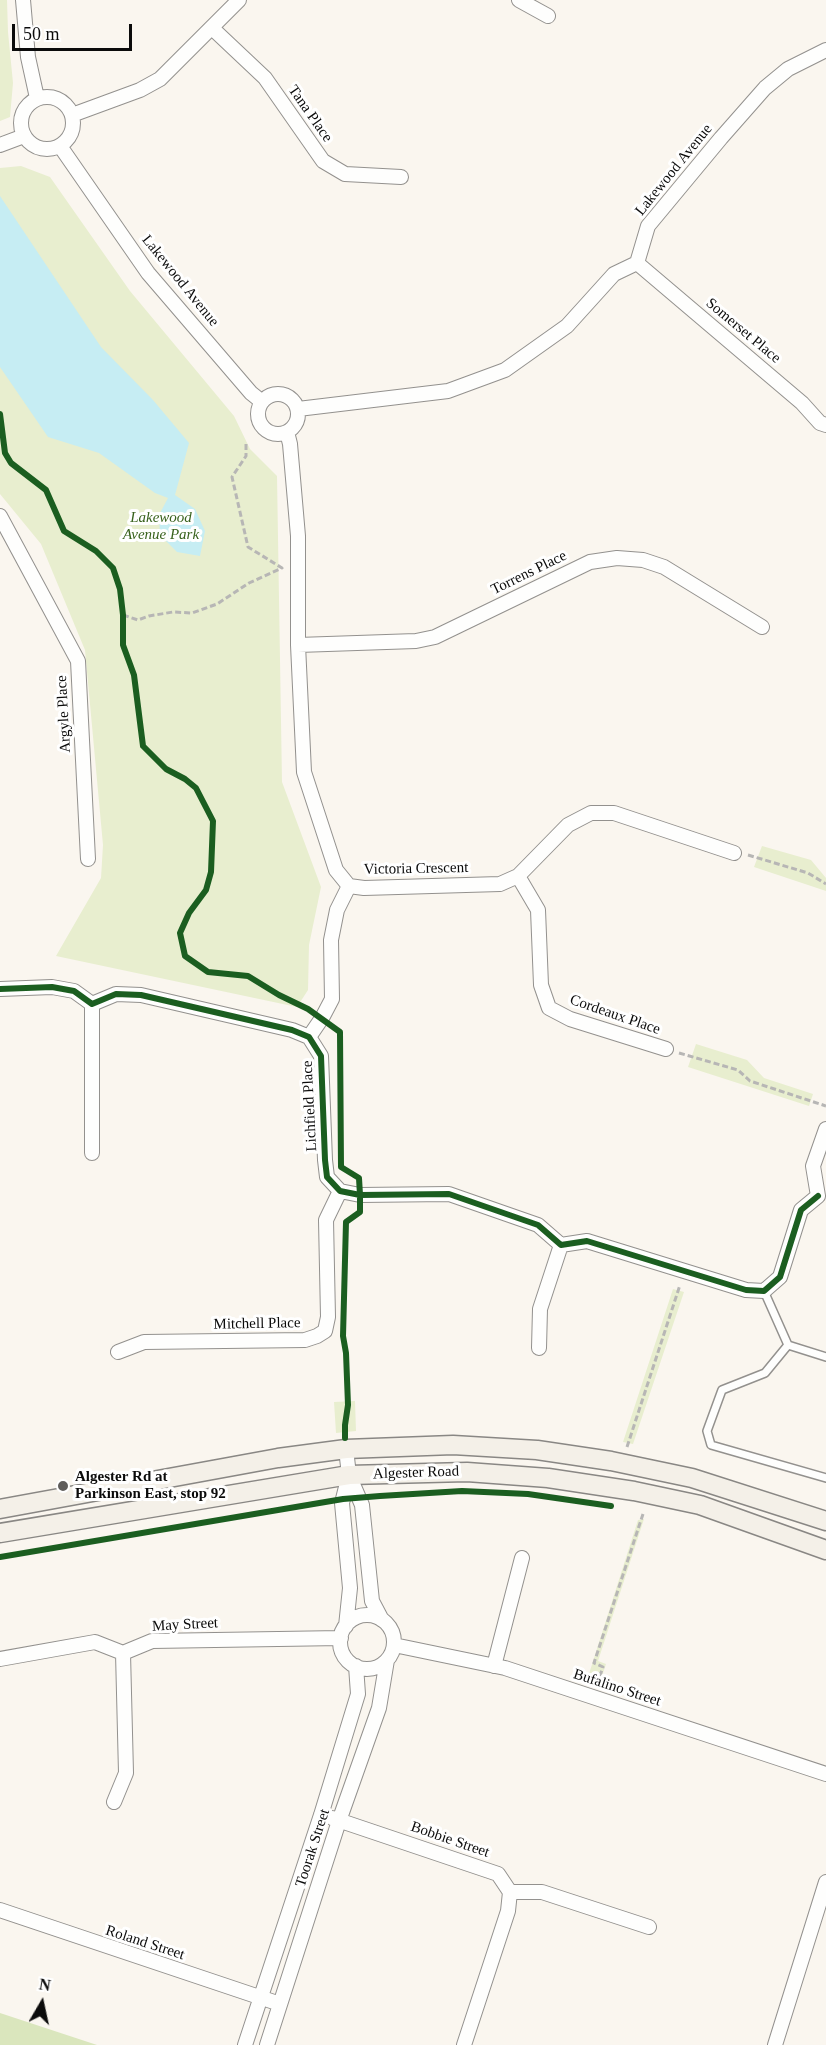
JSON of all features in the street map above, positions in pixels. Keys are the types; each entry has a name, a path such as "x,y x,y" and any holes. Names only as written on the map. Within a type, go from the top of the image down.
{"main road":[{"name":"Algester Road","path":"0,1509 201,1471 346,1449 453,1445 537,1450 611,1461 692,1478 826,1521"},
{"name":"Algester Road","path":"0,1533 349,1475 467,1472 548,1478 634,1491 700,1505 826,1550"}],"street":[{"path":"23,0 28,57 38,98"},
{"path":"72,115 140,90 160,79 239,0"},
{"path":"519,0 548,16"},
{"name":"Tana Place","path":"212,28 265,78 323,161 345,174 401,177"},
{"name":"Lakewood Avenue","path":"637,263 648,226 765,88 788,69 826,50"},
{"path":"38,98 55,98 63,102 72,115 72,133 60,146 50,149 40,148 30,144 24,136 20,121 22,114 26,107 38,98"},
{"path":"0,145 24,136"},
{"name":"Lakewood Avenue","path":"60,146 148,273 261,402"},
{"path":"298,409 448,391 505,370 567,326 614,274 637,263"},
{"name":"Somerset Place","path":"637,263 802,403 820,423 826,425"},
{"path":"279,393 290,398 298,409 296,422 287,432 273,434 262,427 257,415 261,402 266,397 279,393"},
{"name":"Victoria Crescent","path":"287,432 298,536 298,645 304,772 336,870 349,886 364,888 500,884 518,876 567,825 591,813 614,813 734,853"},
{"name":"Argyle Place","path":"0,516 78,661 88,859"},
{"name":"Torrens Place","path":"298,645 416,641 435,637 590,562 617,558 643,560 664,567 762,627"},
{"name":"Cordeaux Place","path":"518,876 538,910 541,985 549,1008 570,1019 666,1050"},
{"path":"92,1004 116,994 141,995 292,1030 309,1037 332,999 331,939 338,910 349,886"},
{"path":"0,989 52,987 74,991 92,1004"},
{"path":"92,1004 92,1153"},
{"name":"Lichfield Place","path":"309,1037 321,1056 327,1177 340,1191"},
{"path":"561,1245 586,1241 746,1290 764,1291 780,1277 801,1210 822,1197 813,1166 826,1129"},
{"path":"340,1191 360,1195 449,1194 538,1225 561,1245"},
{"name":"Mitchell Place","path":"118,1352 144,1342 305,1340 325,1331 328,1317 326,1220 340,1191"},
{"path":"539,1348 540,1309 561,1245"},
{"path":"346,1449 349,1475 362,1505 372,1600 382,1620 392,1631 394,1645 387,1660 372,1668 356,1666 344,1655 344,1632 350,1588 342,1503 349,1475"},
{"path":"494,1666 522,1558"},
{"path":"344,1632 359,1617 375,1617 382,1620"},
{"name":"May Street","path":"123,1653 152,1641 344,1632"},
{"path":"0,1659 95,1642 123,1653 126,1773 114,1802"},
{"name":"Bufalino Street","path":"394,1645 494,1666 826,1774"},
{"name":"Toorak Street","path":"267,2045 339,1821 379,1708 387,1660"},
{"name":"Toorak Street","path":"245,2045 321,1815 358,1694 356,1666"},
{"name":"Bobbie Street","path":"321,1815 498,1874 510,1892"},
{"path":"775,2045 826,1882"},
{"path":"464,2045 508,1911 510,1892 542,1892 649,1927"},
{"name":"Roland Street","path":"0,1910 280,2004"}],"lane":[{"path":"764,1291 788,1345 826,1358"},
{"path":"788,1345 765,1373 722,1390 706,1431 711,1445 826,1478"}],"path":[{"path":"123,615 138,620 173,612 192,613 217,604 249,583 282,568 248,547 232,477 246,456 246,444"},
{"path":"122,606 123,625"},
{"path":"734,853 753,856 808,873 826,884"},
{"path":"666,1050 738,1070 750,1081 826,1106"},
{"path":"627,1450 684,1272"},
{"path":"615,1704 618,1691 597,1683 603,1667 594,1663 643,1514"}],"green space":[{"path":"0,0 7,0 13,83 10,117 0,121"},
{"name":"Lakewood Avenue Park","path":"21,166 50,177 130,291 234,416 250,449 277,476 282,782 321,887 309,945 308,990 297,1007 56,956 101,878 103,845 85,650 41,544 0,494 0,168"},
{"path":"762,846 811,860 826,878 826,891 754,867"},
{"path":"696,1044 747,1060 764,1078 813,1094 809,1106 688,1067"},
{"path":"673,1289 684,1292 633,1444 623,1442"},
{"path":"355,1401 356,1431 336,1433 334,1402"},
{"path":"644,1519 598,1661 606,1664 600,1682 588,1677 638,1520"},
{"path":"0,2013 97,2045 0,2045"}],"water":[{"path":"0,196 101,347 153,400 189,443 175,495 195,509 205,531 200,556 177,552 160,535 159,515 168,498 155,493 99,453 48,437 0,367"}],"cycle path":[{"path":"0,414 5,453 11,463 46,490 64,531 96,551 113,568 120,589 123,645 134,675 143,746 166,769 196,788 213,821 211,872 206,890 189,913 180,933 185,956 208,972 248,976 308,1009 340,1032 341,1167 359,1178 360,1195 360,1212 346,1222 343,1336 348,1405 345,1438"},
{"path":"0,989 52,987 74,991 92,1004 116,994 141,995 292,1030 309,1037 321,1056 327,1177 340,1191 360,1195 449,1194 538,1225 561,1245 587,1241 746,1290 764,1291 780,1277 801,1210 818,1196"},
{"path":"0,1557 343,1499 462,1491 528,1494 611,1506"}],"place":[{"name":"Algester Rd at Parkinson East, stop 92","path":"63,1486"}]}
